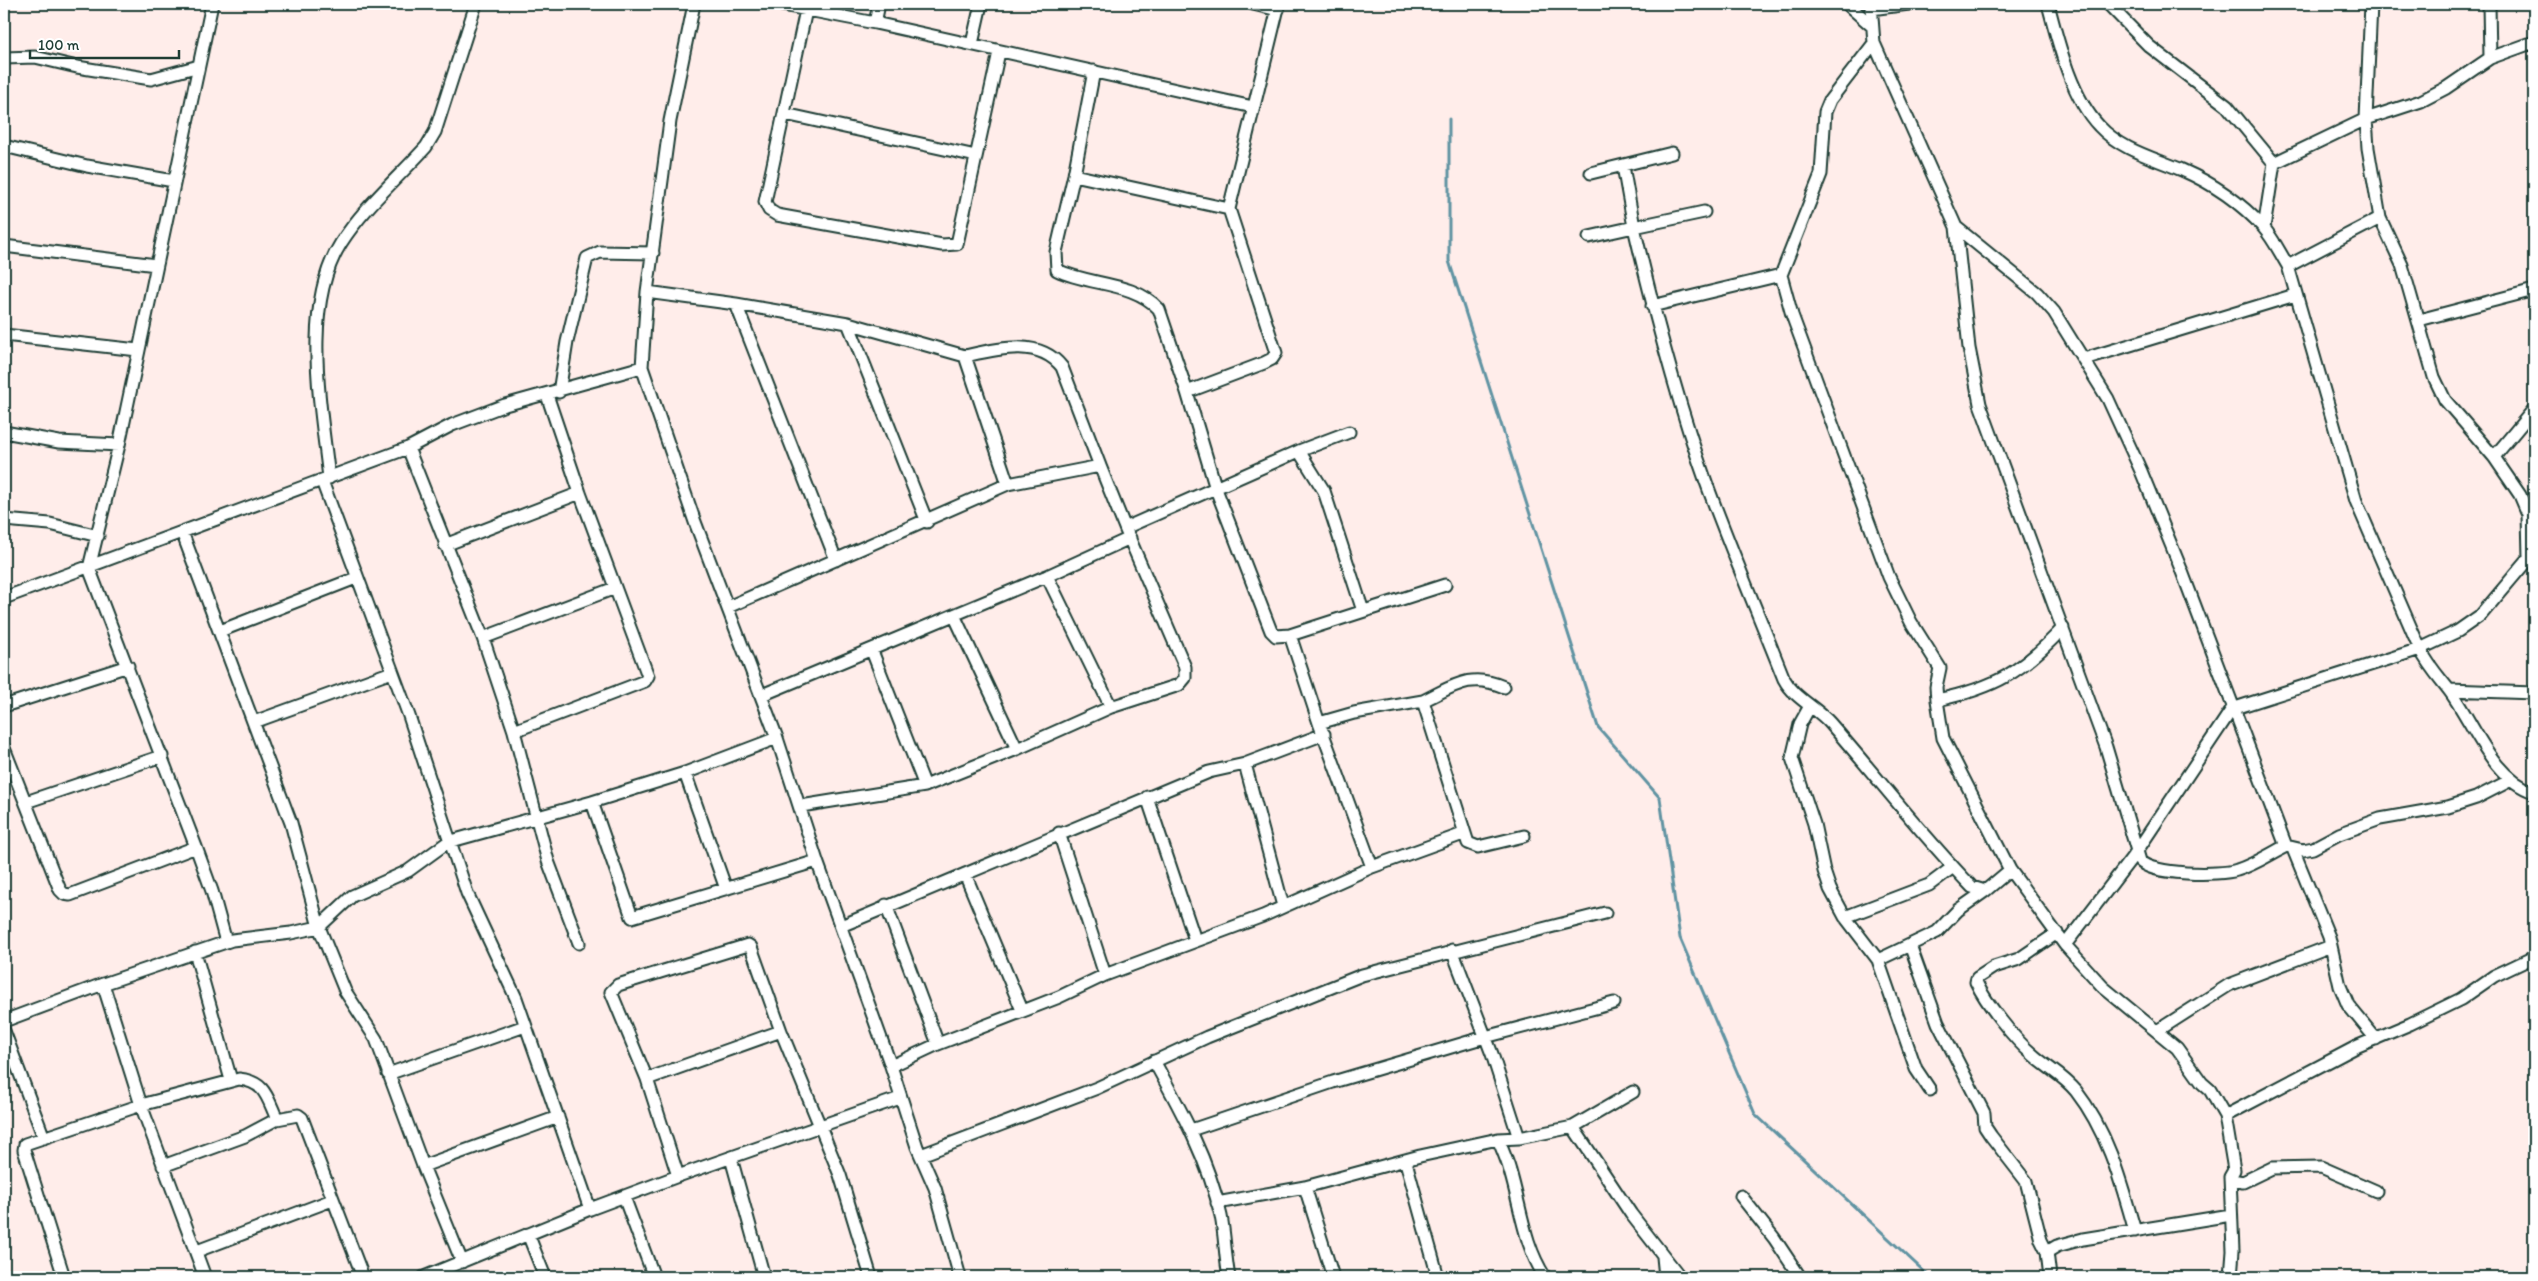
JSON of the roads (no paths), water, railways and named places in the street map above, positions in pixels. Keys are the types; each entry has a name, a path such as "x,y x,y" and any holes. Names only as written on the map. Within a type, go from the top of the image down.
{"street":[{"path":"212,4 119,445 89,568 196,847 212,891 226,942"},
{"path":"476,4 435,132 426,147 350,230 337,250 322,284 319,300 318,381 325,480 356,578 426,766 448,842 479,923 516,998 590,1209"},
{"path":"694,4 670,120 654,253 647,292 642,367 695,522 762,695 801,806 817,861 891,1066 900,1098 938,1196 960,1277"},
{"path":"778,4 972,44 999,52 1094,71 1253,107"},
{"path":"874,23 879,4"},
{"path":"972,44 981,4"},
{"path":"1187,392 1264,364 1272,359 1276,353 1229,209 1279,7 1253,4"},
{"path":"1847,4 1872,26"},
{"path":"1909,4 1871,6 1874,43 1956,227 1968,348 1980,404 2106,748 2140,861 2150,868 2225,873 2240,870 2290,848 2303,850 2312,848 2339,834 2380,819 2448,807 2476,798 2511,780"},
{"path":"2048,4 2069,71 2084,105 2098,125 2114,140 2208,183 2231,199 2264,228 2288,266 2356,501 2420,649 2435,675 2449,690 2487,751 2511,780 2522,788 2534,792"},
{"path":"2108,4 2149,46 2228,106 2274,163 2264,228"},
{"path":"2065,945 2136,850 2232,708 2420,649 2458,631 2481,615 2532,558 2528,514 2520,495 2494,457 2445,400 2434,377 2402,265 2380,218 2368,148 2366,119 2371,4"},
{"path":"2489,4 2490,58"},
{"path":"806,10 765,202 768,210 778,215 942,245 956,244 999,52"},
{"path":"2274,163 2366,119 2421,101 2446,88 2490,58 2534,42"},
{"path":"1874,43 1830,100 1825,112 1821,174 1781,275 1792,316 1889,577 1911,622 1940,668 1936,686 1943,738 2010,870 2065,945 2109,993 2176,1048 2202,1084 2210,1090 2225,1116 2234,1170 2230,1176 2233,1251 2231,1277"},
{"path":"4,58 35,57 77,67 151,79 198,66"},
{"path":"1094,71 1074,175 1056,252 1058,270 1136,293 1153,302 1164,318 1216,489 1272,631 1276,636 1290,635 1445,585"},
{"path":"785,114 976,156"},
{"path":"4,146 87,166 174,181"},
{"path":"1591,173 1672,153"},
{"path":"1623,166 1634,227 1652,306 1669,368 1706,483 1788,687 1826,719 1899,807 1972,888 1985,891"},
{"path":"1074,175 1229,209"},
{"path":"1589,237 1704,212"},
{"path":"2288,266 2380,218"},
{"path":"1956,227 2037,293 2054,312 2108,399 2141,471 2181,569 2232,708 2331,946 2335,973 2348,1005 2376,1039"},
{"path":"4,246 156,265"},
{"path":"559,392 567,342 587,258 600,252 654,253"},
{"path":"1652,306 1781,275"},
{"path":"2419,320 2534,290"},
{"path":"647,292 736,304 848,323 965,356 997,348 1017,348 1039,350 1055,359 1062,367 1100,466 1185,667 1185,678 1179,685 1111,707 1017,749 925,786 801,806"},
{"path":"2084,359 2295,295"},
{"path":"736,304 836,560"},
{"path":"848,323 927,522"},
{"path":"4,335 138,350"},
{"path":"965,356 1008,484"},
{"path":"4,598 325,480 408,448 452,425 505,405 559,392 642,367"},
{"path":"514,731 647,679 546,395"},
{"path":"2494,457 2534,409"},
{"path":"4,432 59,442 119,445"},
{"path":"762,695 1047,576 1216,489 1299,451 1349,432"},
{"path":"408,448 483,638 514,731 548,861 579,942"},
{"path":"1299,451 1324,491 1363,611"},
{"path":"728,607 927,522 1008,484 1100,466"},
{"path":"445,545 580,493"},
{"path":"4,520 50,524 98,536"},
{"path":"182,532 291,823 319,927 345,991 376,1039 422,1166 462,1262"},
{"path":"1047,576 1111,707"},
{"path":"220,631 356,578"},
{"path":"483,638 615,588"},
{"path":"954,615 1017,749"},
{"path":"1937,700 1995,684 2037,656 2063,628"},
{"path":"1290,635 1321,728 1372,867"},
{"path":"872,650 925,786"},
{"path":"4,706 128,666"},
{"path":"254,722 392,672"},
{"path":"840,926 886,905 965,874 1147,797 1210,772 1245,764 1354,713 1423,701 1470,681 1486,680 1504,687"},
{"path":"2449,690 2534,693"},
{"path":"1423,701 1463,834 1468,843 1474,848 1524,836"},
{"path":"1810,706 1800,724 1792,758 1814,824 1824,871 1830,889 1845,917 1878,960 1916,1069 1930,1090"},
{"path":"4,1021 103,984 226,942 319,927 352,896 408,871 448,842 592,802 685,773 777,738"},
{"path":"4,748 60,890 64,894 70,895 196,847"},
{"path":"26,802 162,756"},
{"path":"1245,764 1283,906"},
{"path":"685,773 726,889"},
{"path":"1147,797 1195,940"},
{"path":"592,802 632,917 817,861"},
{"path":"1059,834 1105,975"},
{"path":"891,1066 938,1044 1059,997 1105,975 1263,916 1372,867 1463,834"},
{"path":"1845,917 1928,885 1953,867"},
{"path":"1878,960 1937,932 1958,910 2010,870"},
{"path":"965,874 1022,1010"},
{"path":"886,905 938,1044"},
{"path":"921,1155 1098,1088 1154,1061 1286,1004 1362,975 1452,950 1605,913"},
{"path":"2057,933 2019,959 1994,967 1978,978 1976,982 1989,1004 2030,1053 2069,1084 2094,1118 2116,1164 2135,1231"},
{"path":"678,1176 647,1079 611,992 618,985 748,945 751,947 781,1031 840,1175 871,1277"},
{"path":"1910,945 1938,1023 1984,1113 1985,1127 2026,1182 2041,1240 2047,1252 2050,1277"},
{"path":"2157,1031 2229,985 2331,946"},
{"path":"1452,950 1485,1037 1519,1138"},
{"path":"195,952 231,1080"},
{"path":"2225,1116 2358,1046 2460,999 2503,971 2534,957"},
{"path":"103,984 141,1104 163,1166 197,1251 205,1277"},
{"path":"1191,1130 1333,1082 1485,1037 1614,1003"},
{"path":"388,1074 525,1026"},
{"path":"4,1031 44,1138"},
{"path":"647,1079 781,1031"},
{"path":"1154,1061 1191,1130 1217,1204 1221,1216 1229,1277"},
{"path":"64,1277 24,1150 26,1144 141,1104 231,1080 247,1080 259,1085 278,1119"},
{"path":"1217,1204 1305,1187 1406,1162 1420,1156 1498,1139 1519,1138 1573,1127 1633,1092"},
{"path":"424,1277 442,1274 462,1262 590,1209 900,1098"},
{"path":"163,1166 245,1136 278,1119 294,1115 302,1118 362,1277"},
{"path":"422,1166 558,1117"},
{"path":"1573,1127 1593,1160 1680,1277"},
{"path":"1498,1139 1510,1170 1524,1233 1545,1277"},
{"path":"731,1158 764,1277"},
{"path":"1406,1162 1438,1277"},
{"path":"2230,1176 2232,1180 2243,1182 2272,1168 2321,1167 2376,1191"},
{"path":"1305,1187 1333,1277"},
{"path":"1741,1196 1774,1238 1800,1277"},
{"path":"624,1197 654,1277"},
{"path":"197,1251 332,1200"},
{"path":"2047,1252 2057,1246 2083,1239 2231,1215"},
{"path":"528,1234 545,1277"},
{"path":"1663,1256 1665,1277"}],"waterway":[{"path":"1449,119 1449,261 1598,727 1660,798 1680,938 1755,1114 1930,1277"}]}
